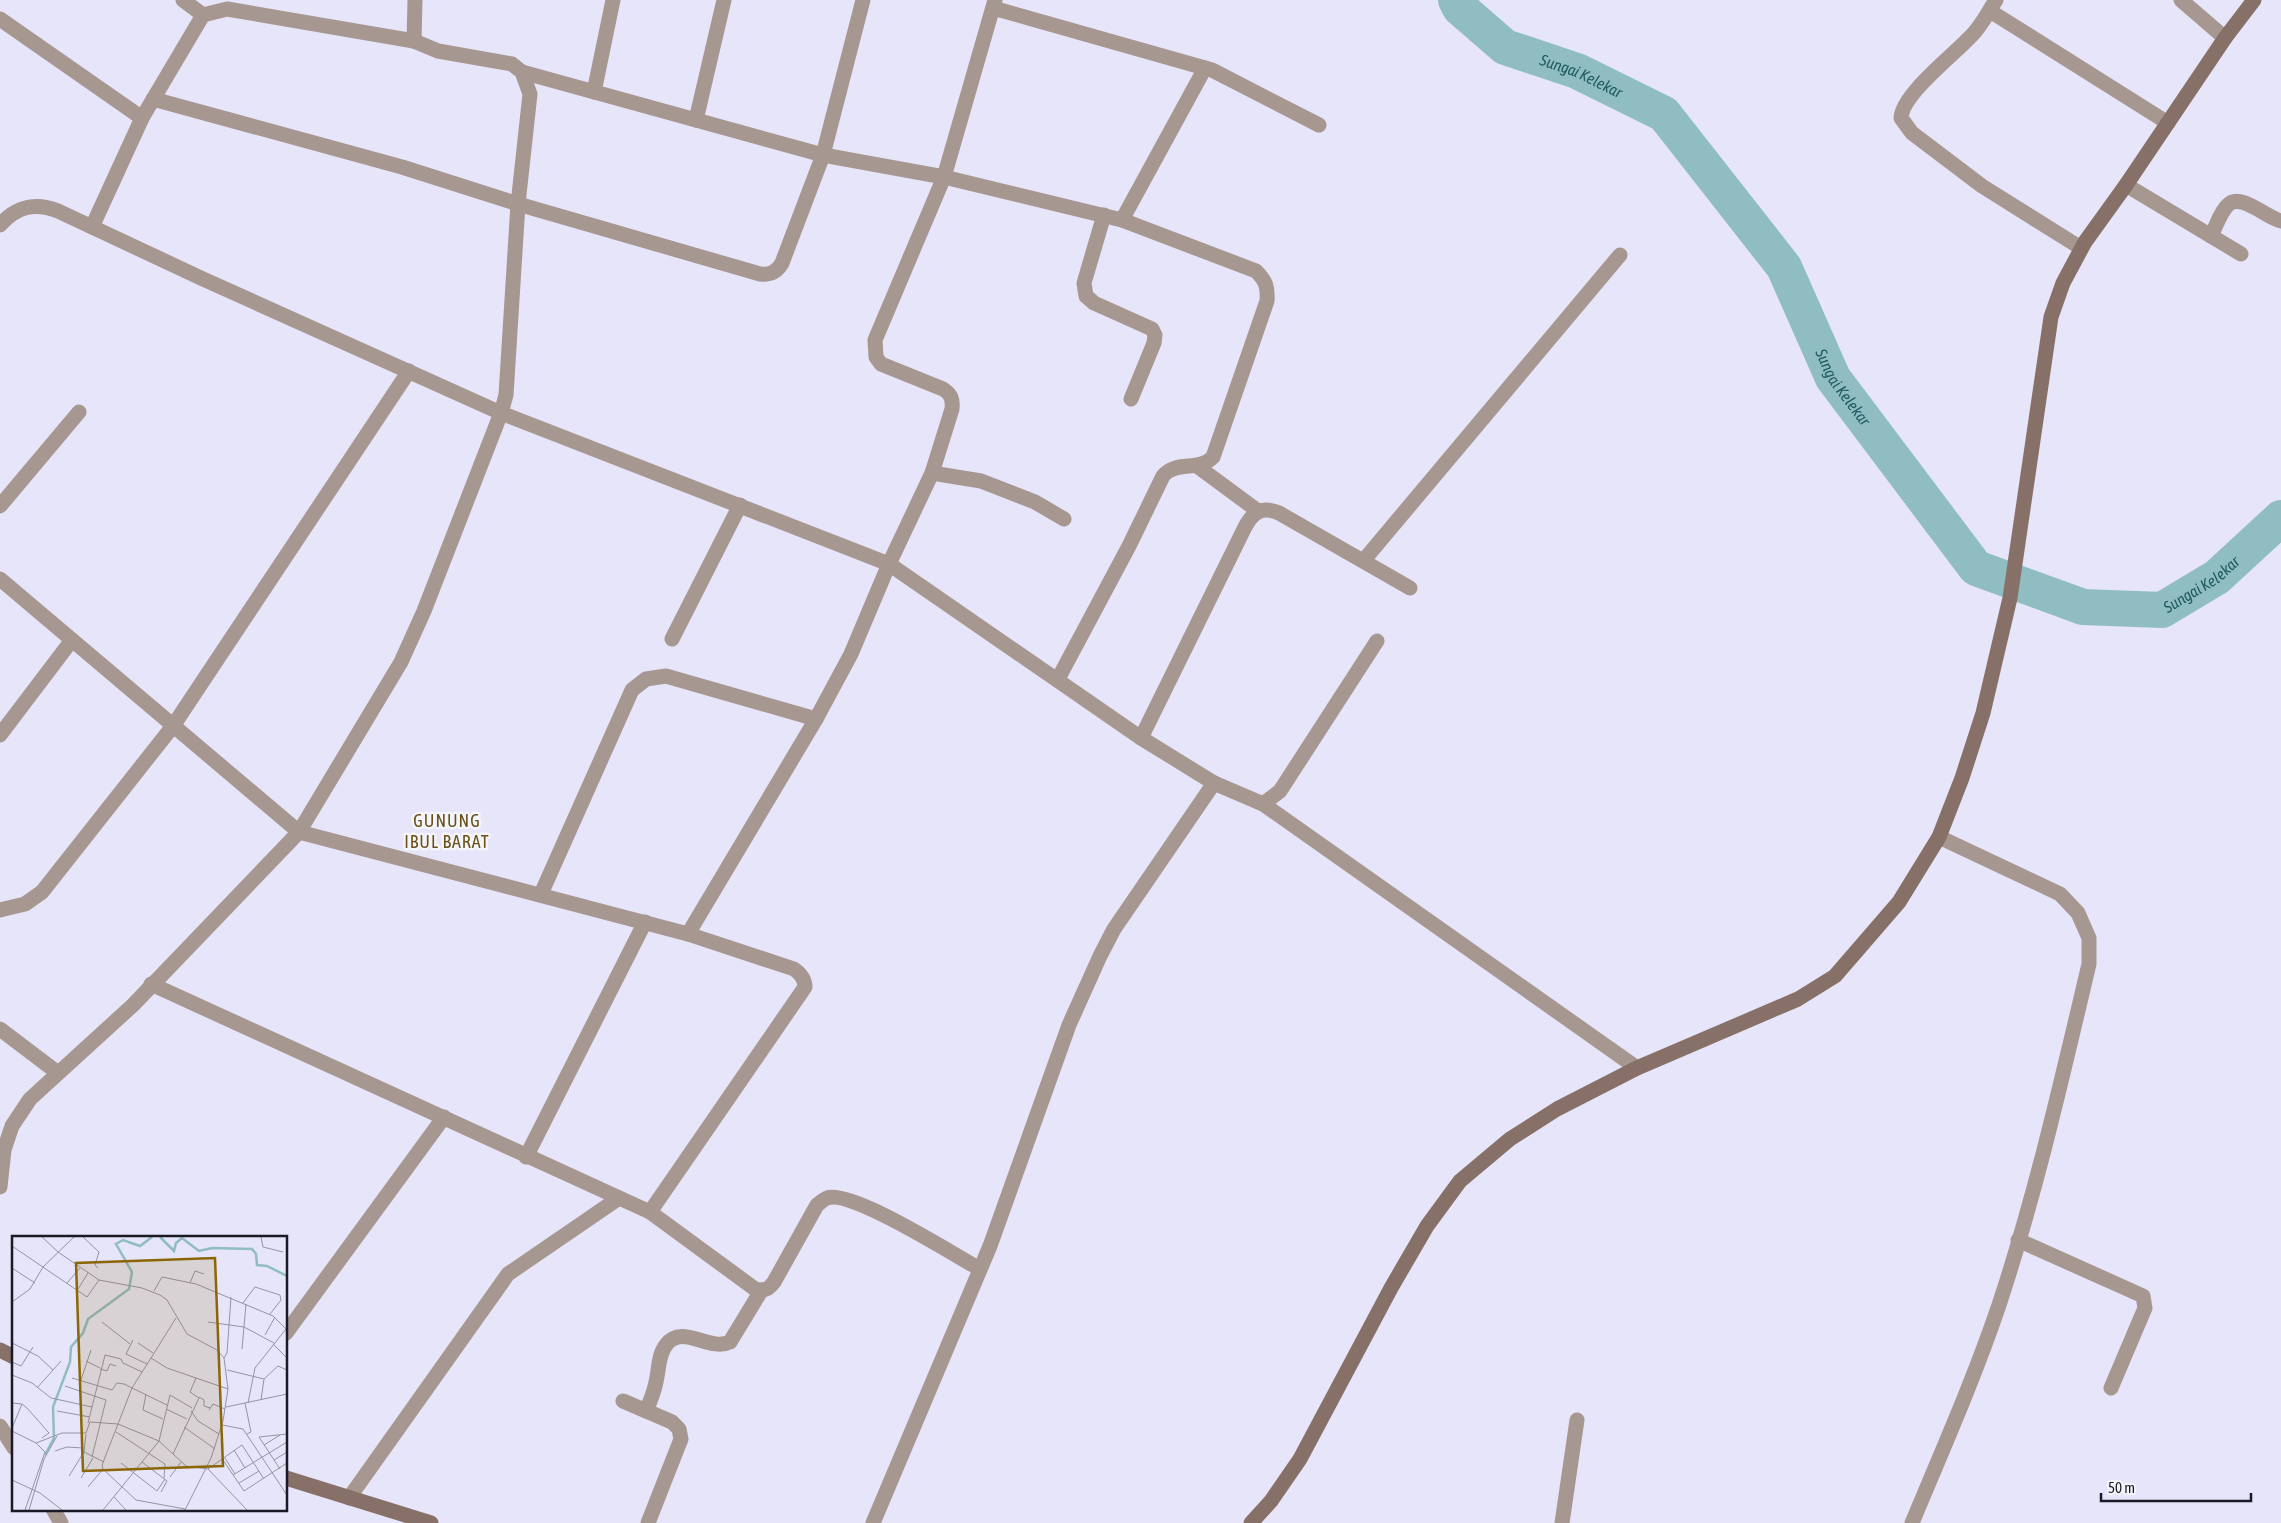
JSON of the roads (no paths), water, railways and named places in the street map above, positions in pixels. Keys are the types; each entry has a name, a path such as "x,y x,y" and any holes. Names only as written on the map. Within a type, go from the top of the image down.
{"street":[{"path":"183,0 203,15"},
{"path":"414,42 415,0"},
{"path":"594,92 613,0"},
{"path":"696,120 724,0"},
{"path":"153,99 402,167 518,204 760,274 767,274 779,268 782,263 823,155 863,0"},
{"path":"2181,0 2225,38"},
{"path":"1251,1523 1271,1500 1300,1460 1391,1288 1428,1226 1460,1180 1510,1140 1557,1109 1637,1068 1798,999 1835,976 1899,902 1939,837 1962,778 1983,713 2010,598 2051,317 2062,283 2081,248 2225,38 2254,0"},
{"path":"688,934 816,719 851,654 889,564 932,473 953,401 949,393 943,389 881,364 876,358 875,340 944,177 994,4 1223,74 1319,124"},
{"path":"2081,248 1982,186 1912,133 1901,118 1901,109 1911,96 1973,34 1992,5 2168,123"},
{"path":"92,227 142,118 203,15 227,9 254,7 414,42 438,51 512,64 522,72 823,155 944,177 1104,215 1122,220 1256,272 1264,279 1268,288 1268,301 1214,457 1207,464 1176,467 1167,470 1162,476 1129,546 1058,679"},
{"path":"0,18 142,118"},
{"path":"1122,220 1205,68"},
{"path":"0,1187 4,1150 12,1126 30,1098 133,1004 299,832 400,662 424,612 501,413 506,395 518,204 530,94 522,72"},
{"path":"2126,185 2240,254"},
{"path":"2210,236 2228,205 2234,202 2243,202 2281,220"},
{"path":"3,215 24,207 36,205 48,207 501,413 889,564 1141,738 1214,783 1263,804 1637,1068"},
{"path":"1104,215 1084,284 1086,296 1094,303 1152,329 1155,335 1154,343 1131,399"},
{"path":"1364,560 1620,255"},
{"path":"0,910 25,904 42,892 173,726 409,371"},
{"path":"0,506 79,412"},
{"path":"1197,466 1258,511"},
{"path":"932,473 981,482 1035,502 1064,519"},
{"path":"672,639 740,505"},
{"path":"1141,738 1245,527 1251,516 1258,511 1266,510 1279,513 1410,588"},
{"path":"0,579 299,832 688,934 794,969 800,973 805,982 805,987 650,1212"},
{"path":"0,735 72,640"},
{"path":"1263,804 1280,792 1377,641"},
{"path":"541,894 632,690 646,679 666,676 816,719"},
{"path":"873,1523 980,1269 1069,1026 1100,956 1114,929 1214,783"},
{"path":"1912,1523 1982,1353 2018,1240 2046,1142 2086,973 2089,938 2078,913 2060,894 1939,837"},
{"path":"526,1157 645,922"},
{"path":"151,984 444,1117 526,1157 650,1212 755,1289 768,1289 774,1282 817,1204 827,1198 837,1198 863,1204 980,1269"},
{"path":"0,1029 58,1073"},
{"path":"288,1330 444,1117"},
{"path":"349,1498 508,1274 619,1198"},
{"path":"2018,1240 2143,1296 2145,1308 2111,1388"},
{"path":"646,1411 656,1382 661,1354 666,1344 674,1338 683,1335 710,1345 722,1346 730,1342 761,1290"},
{"path":"0,1350 12,1356"},
{"path":"623,1401 672,1422 680,1429 681,1438 648,1523"},
{"path":"1562,1523 1577,1420"},
{"path":"0,1426 12,1445"},
{"path":"288,1479 431,1523"},
{"path":"54,1510 62,1523"}],"waterway":[{"name":"Sungai Kelekar","path":"1456,0 1460,8 1505,47 1577,71 1664,114 1784,267 1833,378 1976,568 2083,607 2162,610 2217,577 2281,518"}],"district":[{"name":"GUNUNG IBUL BARAT","path":"447,830"}]}
